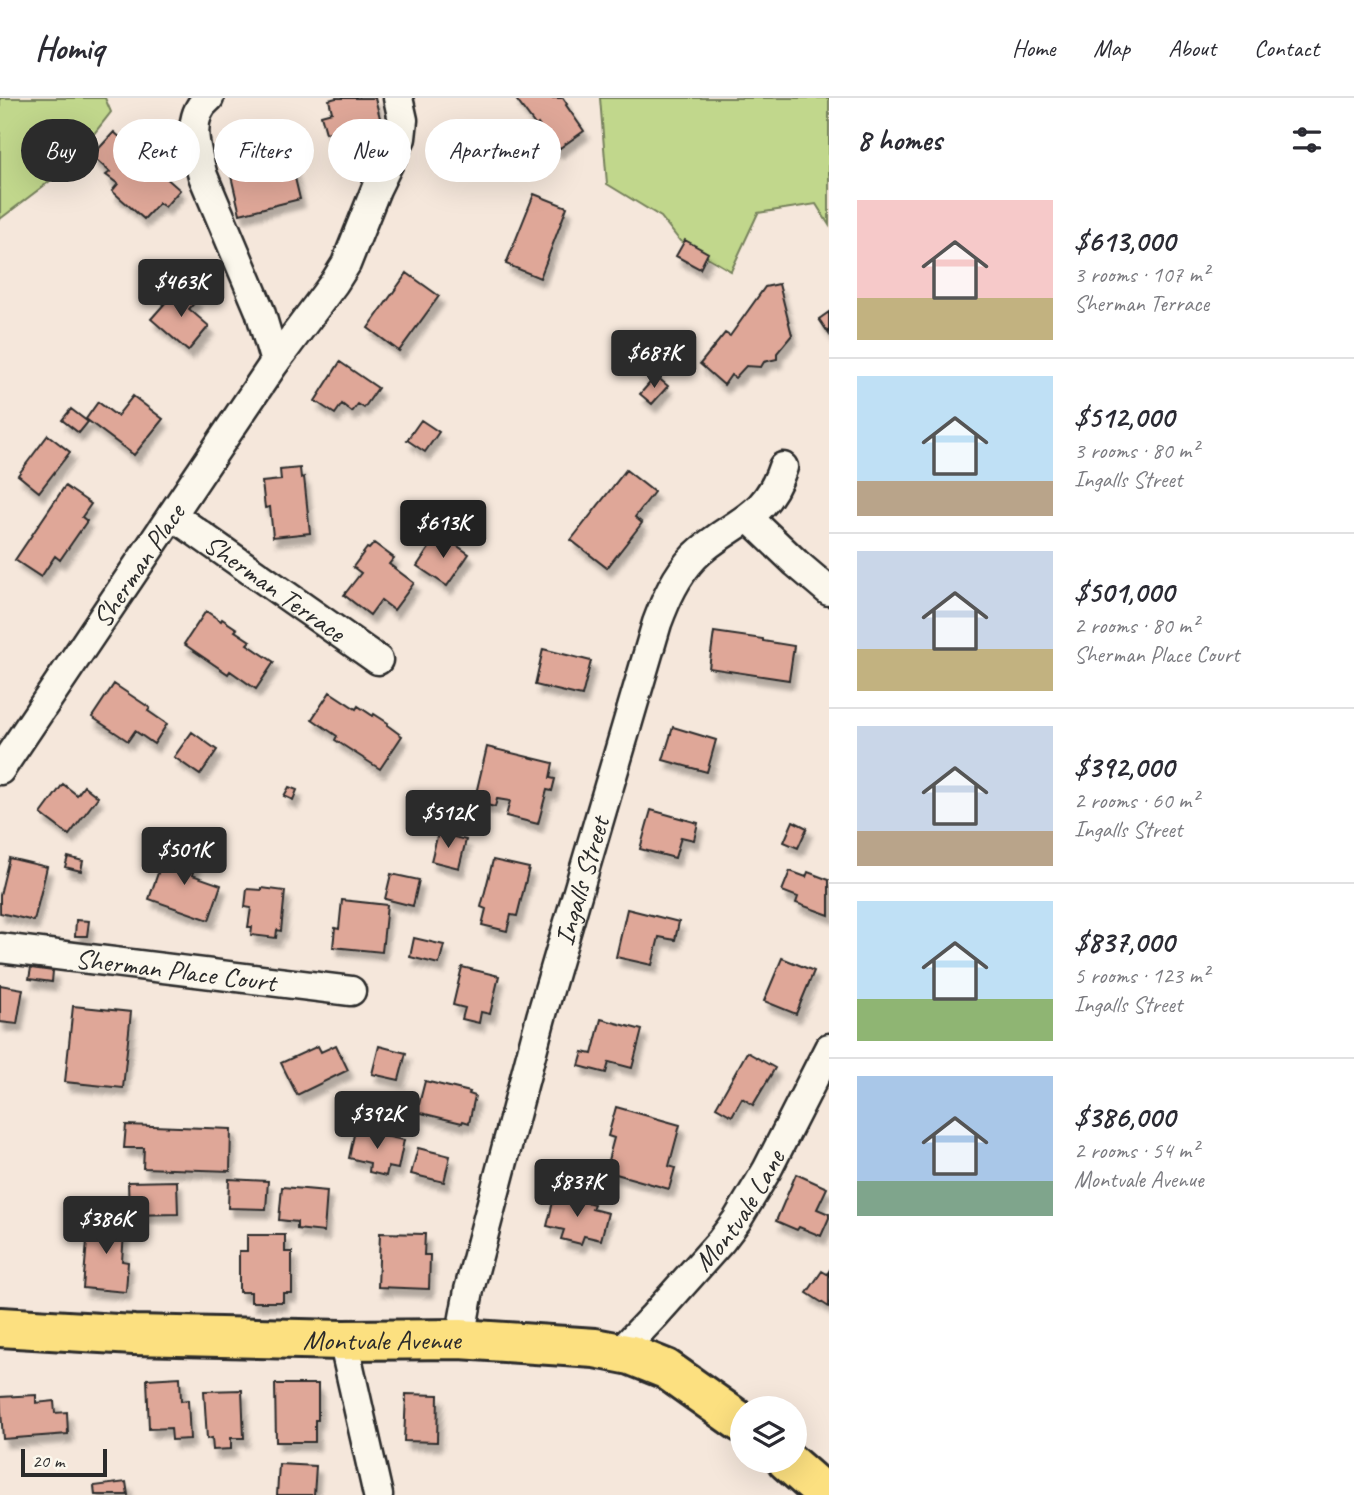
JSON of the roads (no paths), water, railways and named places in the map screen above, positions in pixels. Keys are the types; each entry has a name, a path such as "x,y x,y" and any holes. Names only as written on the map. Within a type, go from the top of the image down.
{"main road":[{"name":"Montvale Avenue","path":"0,1327 134,1335 343,1340 460,1339 571,1346 619,1353 666,1369 730,1414"},
{"path":"801,1473 826,1495"}],"street":[{"path":"209,98 200,107 195,119 197,157 260,311 275,362"},
{"name":"Sherman Place","path":"0,770 275,362 334,282 351,253 376,189 401,138 403,120 398,98"},
{"name":"Ingalls Street","path":"460,1339 469,1290 541,1017 657,623 671,590 693,558 764,504 774,490 783,467"},
{"name":"Sherman Terrace","path":"172,515 378,660"},
{"path":"749,518 829,591"},
{"name":"Sherman Place Court","path":"0,948 351,991"},
{"name":"Montvale Lane","path":"619,1353 737,1220 767,1170 829,1048"},
{"path":"343,1340 378,1495"}]}
